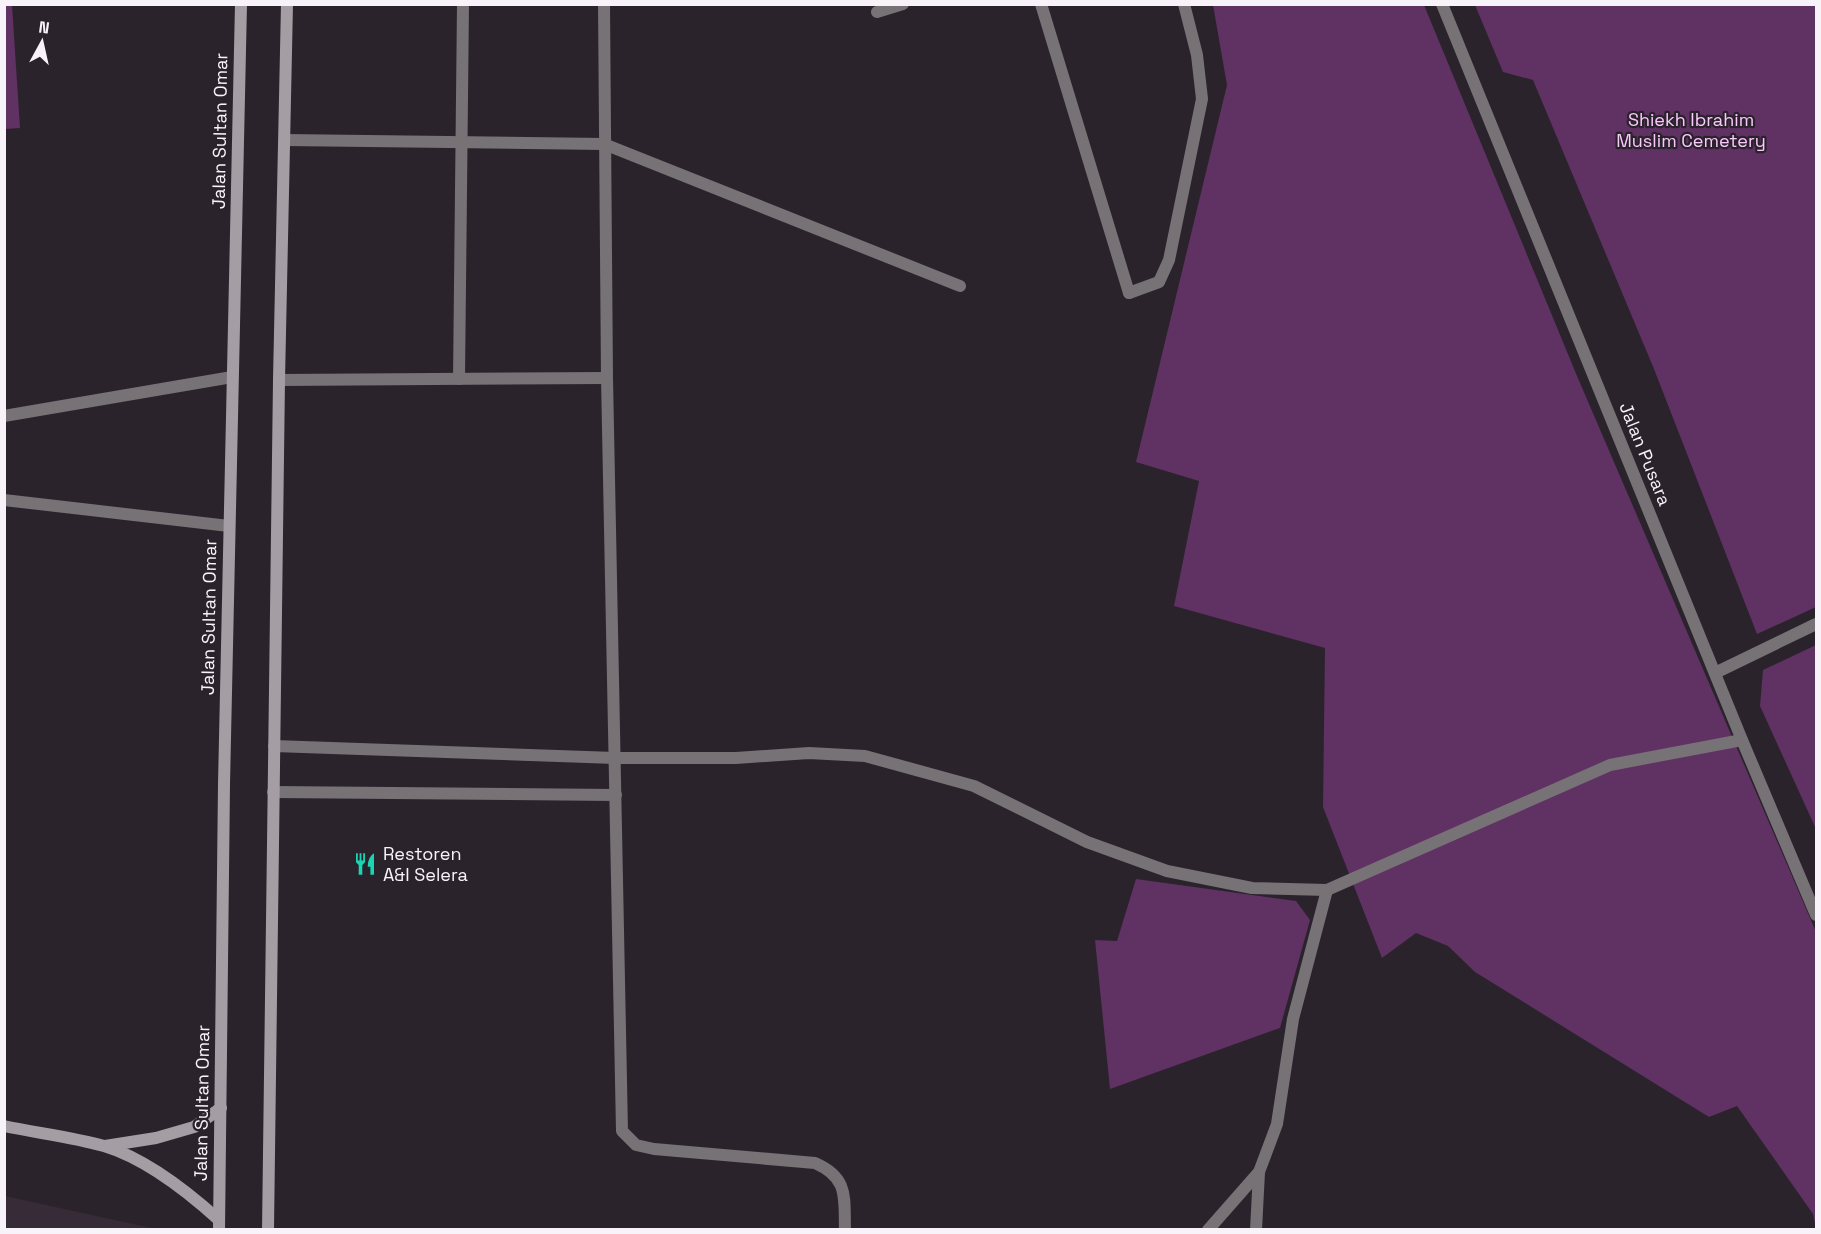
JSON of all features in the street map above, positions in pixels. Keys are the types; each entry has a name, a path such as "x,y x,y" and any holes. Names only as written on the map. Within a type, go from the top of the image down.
{"main road":[{"name":"Jalan Sultan Omar","path":"219,1225 229,526 241,4"},
{"path":"268,1230 279,380 287,4"},
{"path":"105,1146 156,1138 194,1127 221,1108"},
{"path":"4,1126 105,1146 154,1171 189,1193 219,1225"}],"street":[{"path":"459,379 463,4"},
{"path":"604,4 607,378 622,1131 636,1145 654,1149 815,1163 832,1171 844,1192 845,1230"},
{"path":"878,12 903,4"},
{"path":"1041,4 1129,293 1159,282 1169,260 1202,99 1197,55 1184,4"},
{"name":"Jalan Pusara","path":"1442,4 1714,673 1816,915"},
{"path":"285,140 604,144 960,286"},
{"path":"4,416 232,377"},
{"path":"279,380 607,378"},
{"path":"4,500 229,526"},
{"path":"1714,673 1816,624"},
{"path":"274,746 615,758 736,758 809,753 865,756 974,786 1087,842 1167,871 1252,888 1327,890 1610,765 1742,740"},
{"path":"273,792 616,795"},
{"path":"1256,1230 1259,1172 1277,1125 1293,1019 1327,890"},
{"path":"1208,1230 1259,1172"}],"shaded area":[{"path":"5,1196 156,1229 5,1229"}],"green space":[{"path":"5,4 12,5 20,128 5,129"},
{"path":"1213,5 1424,5 1577,376 1816,932 1816,1229 1813,1214 1737,1106 1709,1117 1475,972 1448,946 1416,933 1382,958 1323,807 1325,648 1174,606 1199,481 1136,462 1227,85"},
{"name":"Shiekh Ibrahim Muslim Cemetery","path":"1475,5 1816,5 1816,607 1757,634 1654,369 1533,80 1503,72"},
{"path":"1816,645 1816,829 1760,706 1763,670"},
{"path":"1136,879 1296,901 1310,920 1280,1028 1110,1089 1095,940 1117,941"}],"place":[{"name":"Restoren A&I Selera","path":"365,864"}]}
